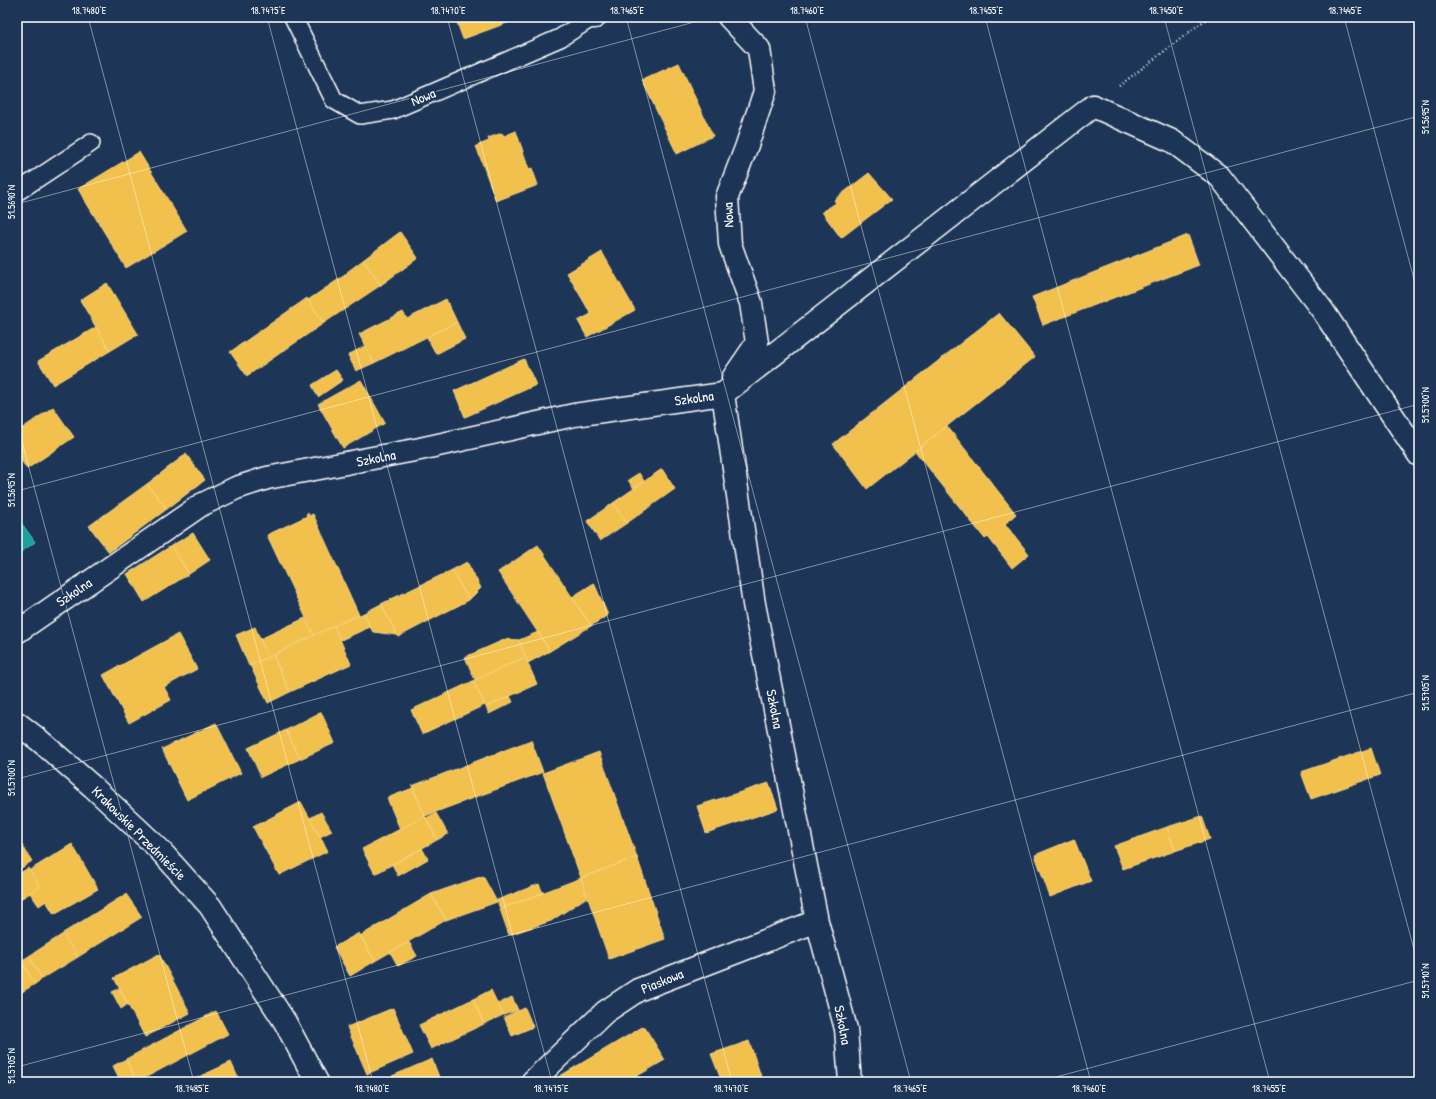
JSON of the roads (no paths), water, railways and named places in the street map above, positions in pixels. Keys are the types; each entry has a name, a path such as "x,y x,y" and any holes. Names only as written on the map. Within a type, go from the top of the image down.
{"street":[{"name":"Nowa","path":"723,394 757,343 751,303 730,244 727,197 746,148 764,91 759,48 728,17"},
{"path":"723,394 1093,106 1172,141 1220,177 1323,311 1419,455"},
{"name":"Szkolna","path":"17,632 201,506 236,488 267,478 420,449 574,415 723,394 754,604 817,921 846,1029 850,1082"},
{"name":"Krakowskie Przedmieście","path":"17,723 39,740 82,778 159,849 210,906 285,1022 317,1082"},
{"name":"Piaskowa","path":"532,1082 605,1012 638,990 817,921"}],"lane":[{"name":"Nowa","path":"293,17 334,100 360,115 393,110 560,38 594,17"},
{"path":"17,192 91,143"}]}
